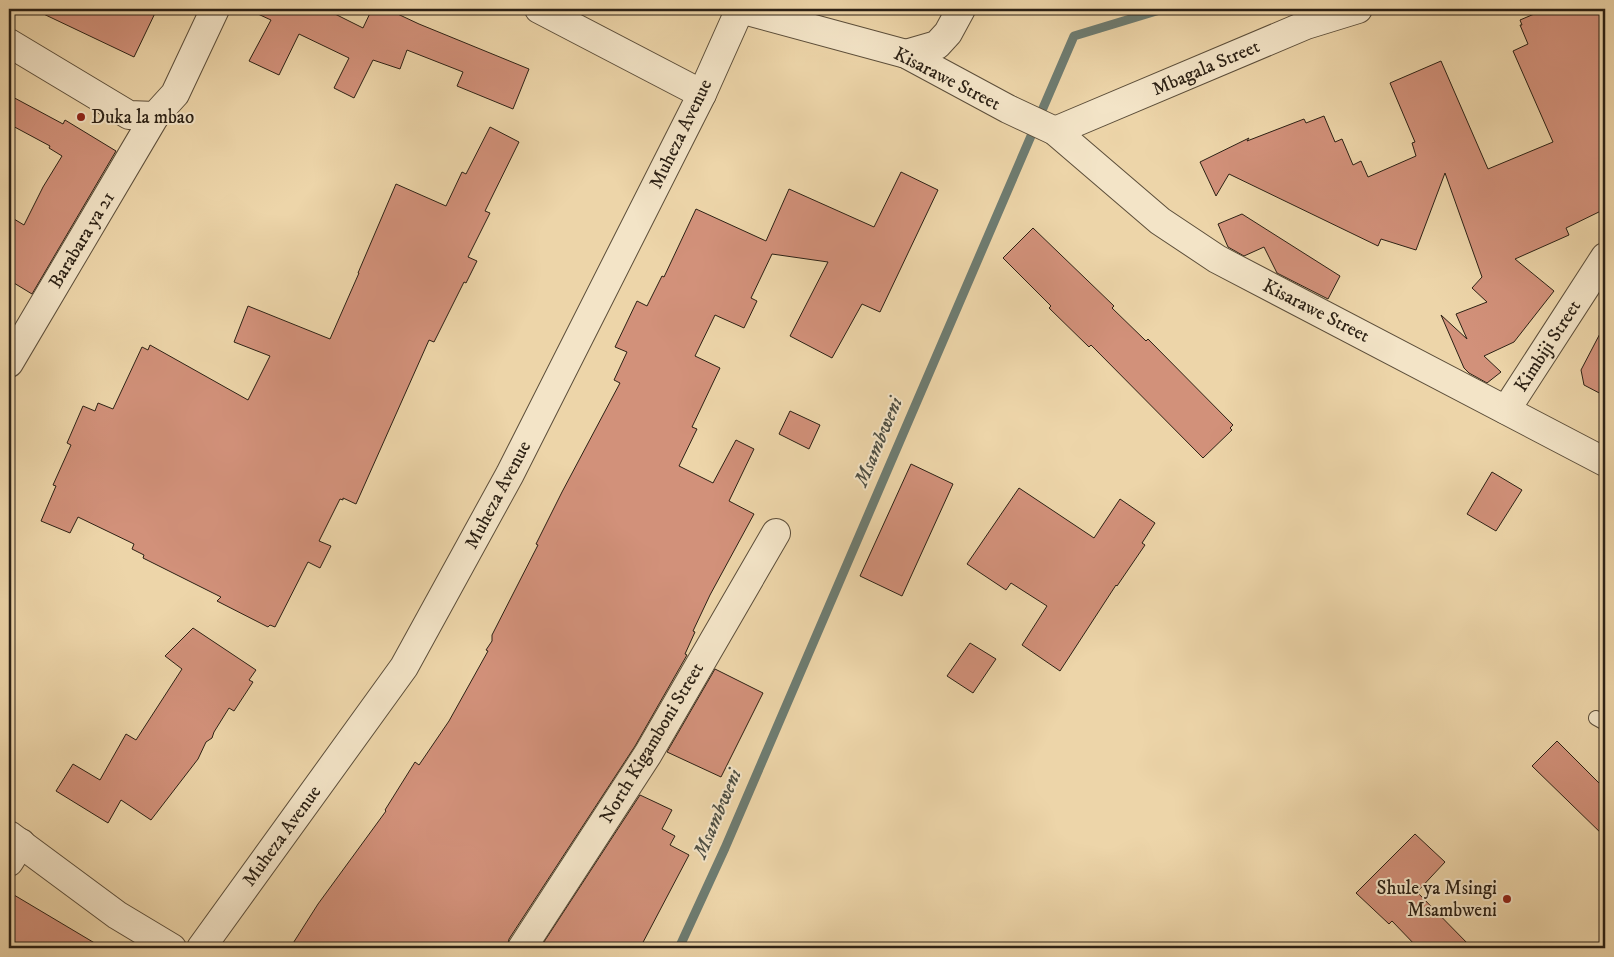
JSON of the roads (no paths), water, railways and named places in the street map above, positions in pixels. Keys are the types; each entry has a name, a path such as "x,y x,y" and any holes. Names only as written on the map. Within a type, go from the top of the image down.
{"street":[{"name":"Barabara ya 21","path":"9,363 155,116 174,94 215,9"},
{"path":"539,9 702,94"},
{"name":"Muheza Avenue","path":"200,948 404,667 510,474 702,94 740,9"},
{"name":"Kisarawe Street","path":"740,9 906,54 1008,109 1051,129 1160,221 1217,260 1605,462"},
{"path":"906,54 937,45 948,33 961,9"},
{"name":"Mbagala Street","path":"1051,129 1306,26 1358,9"},
{"path":"9,43 129,115 155,116"},
{"name":"Kimbiji Street","path":"1506,410 1605,257"},
{"name":"North Kigamboni Street","path":"522,948 648,754 776,533"},
{"path":"13,847 117,915 172,948"}],"waterway":[{"name":"Msambweni","path":"679,948 725,848 1074,36 1163,9"}],"place":[{"name":"Duka la mbao","path":"81,117"},
{"name":"Shule ya Msingi Msambweni","path":"1507,899"}]}
